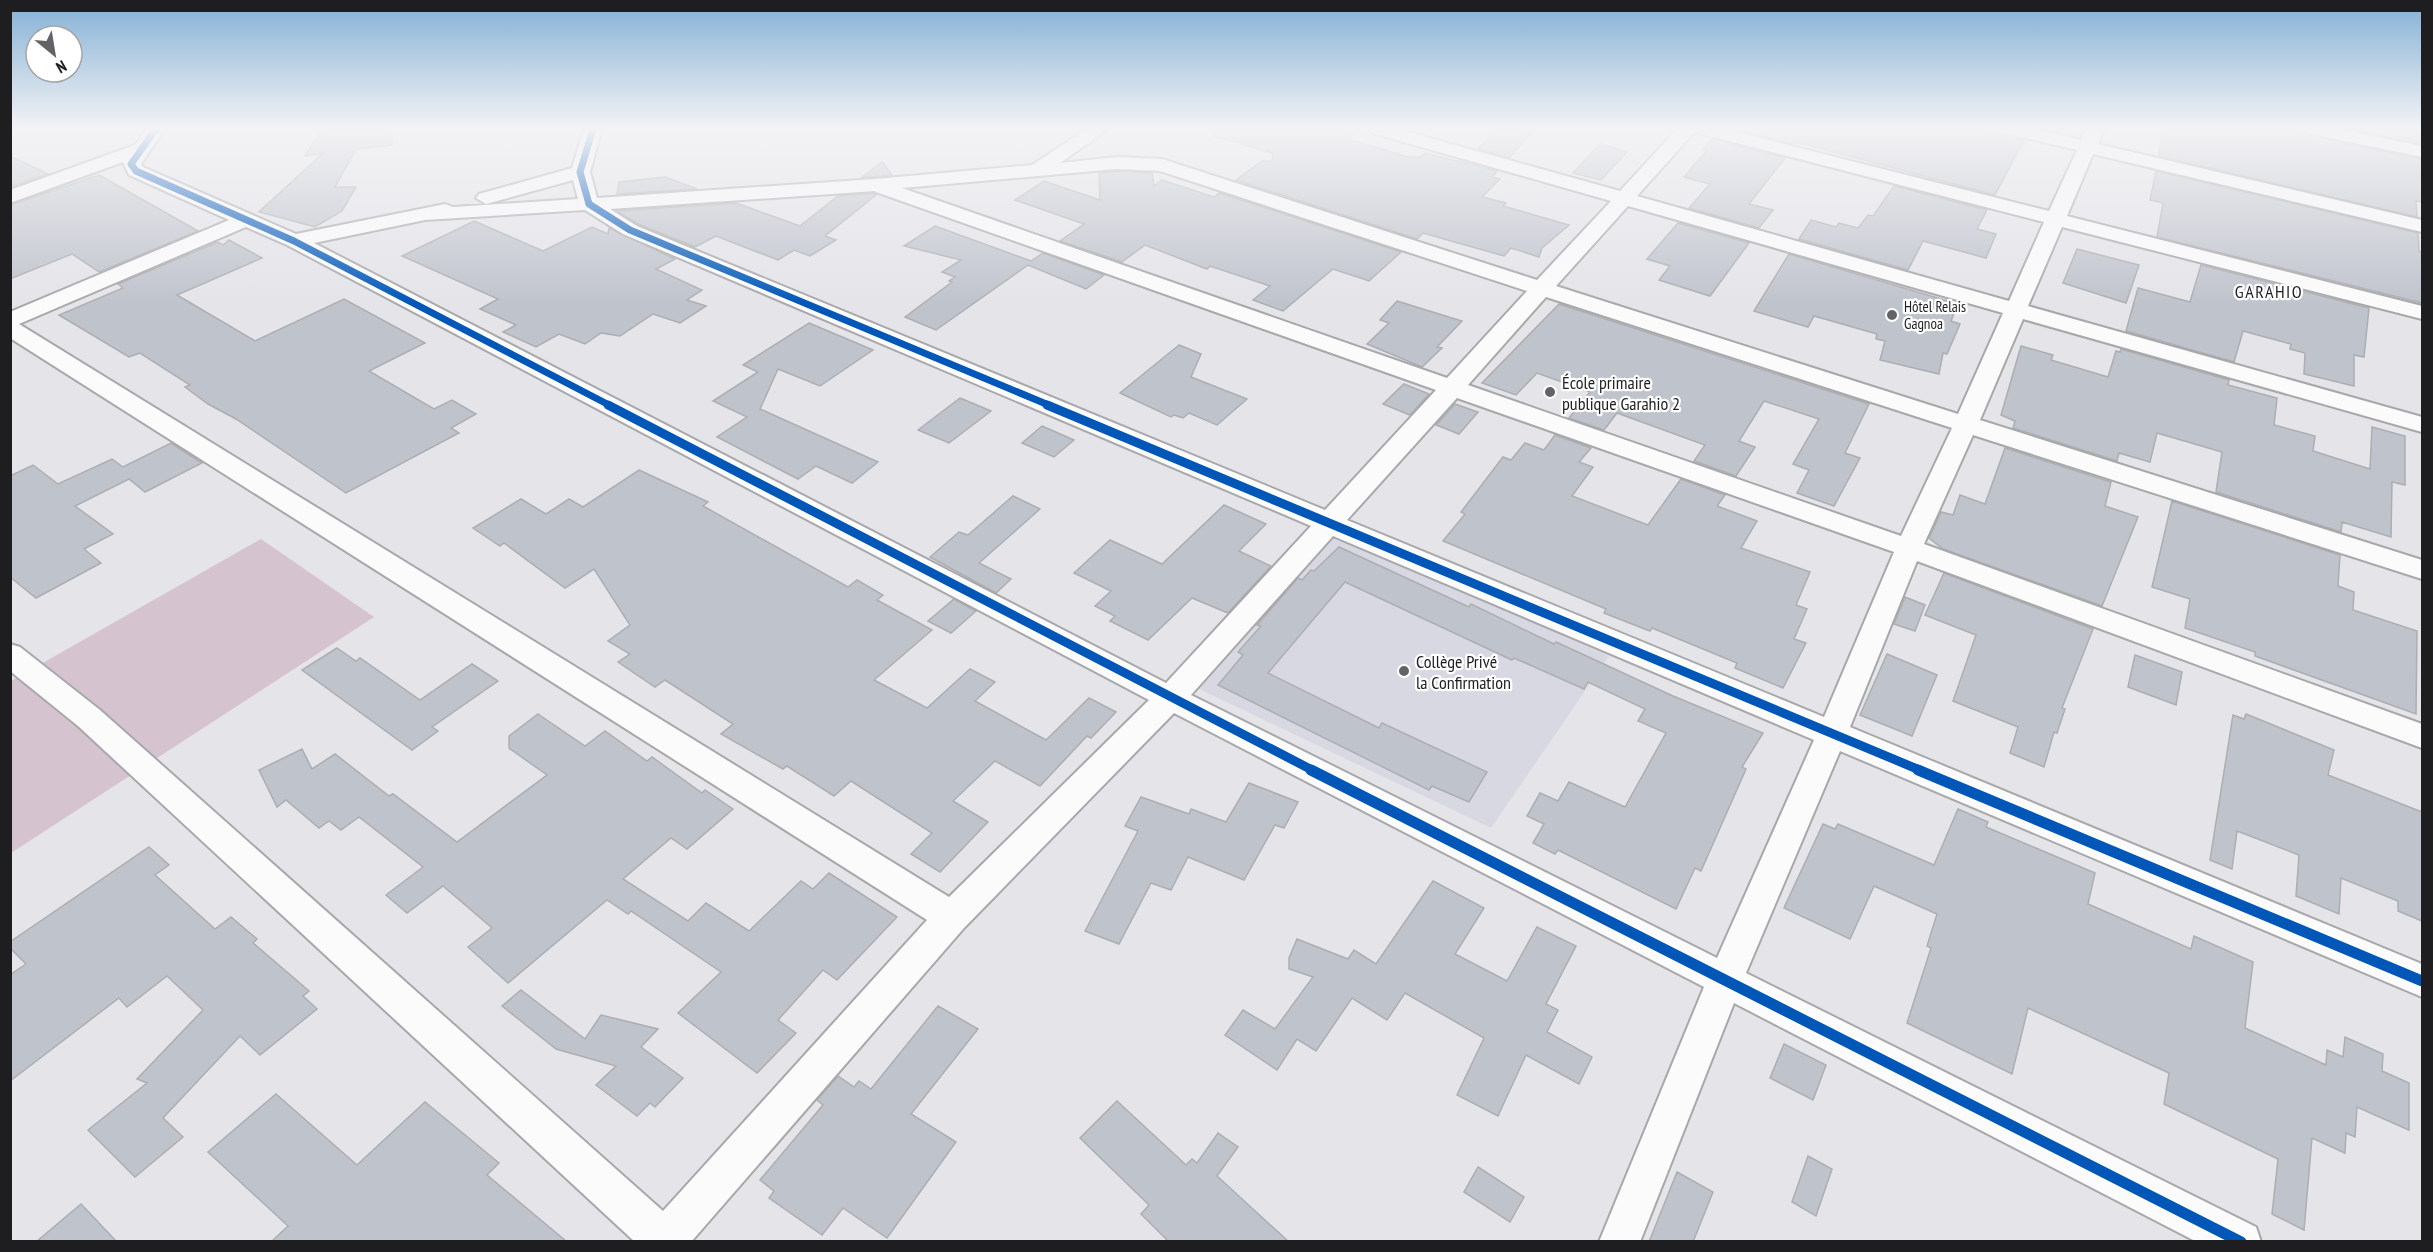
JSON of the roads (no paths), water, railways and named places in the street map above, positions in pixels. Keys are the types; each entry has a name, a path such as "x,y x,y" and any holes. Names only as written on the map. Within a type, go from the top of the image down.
{"street":[{"path":"10,197 33,187"},
{"path":"174,187 294,241 1170,698 2241,1242"},
{"path":"294,241 428,215 525,187"},
{"path":"584,187 589,204 630,230 2422,981"},
{"path":"428,215 839,187"},
{"path":"883,187 1909,548 2422,736"},
{"path":"1231,187 2422,570"},
{"path":"1582,187 2422,425"},
{"path":"10,654 89,718 664,1241 952,917 1170,698 1634,187"},
{"path":"1932,187 2422,313"},
{"path":"1619,1242 1725,981 1909,548 2069,187"},
{"path":"2277,187 2422,226"},
{"path":"10,320 248,219"},
{"path":"10,328 952,917"}],"place":[{"name":"Hôtel Relais Gagnoa","path":"1892,315"},
{"name":"École primaire publique Garahio 2","path":"1550,392"},
{"name":"Collège Privé la Confirmation","path":"1404,671"}],"district":[{"name":"GARAHIO","path":"2269,291"}]}
